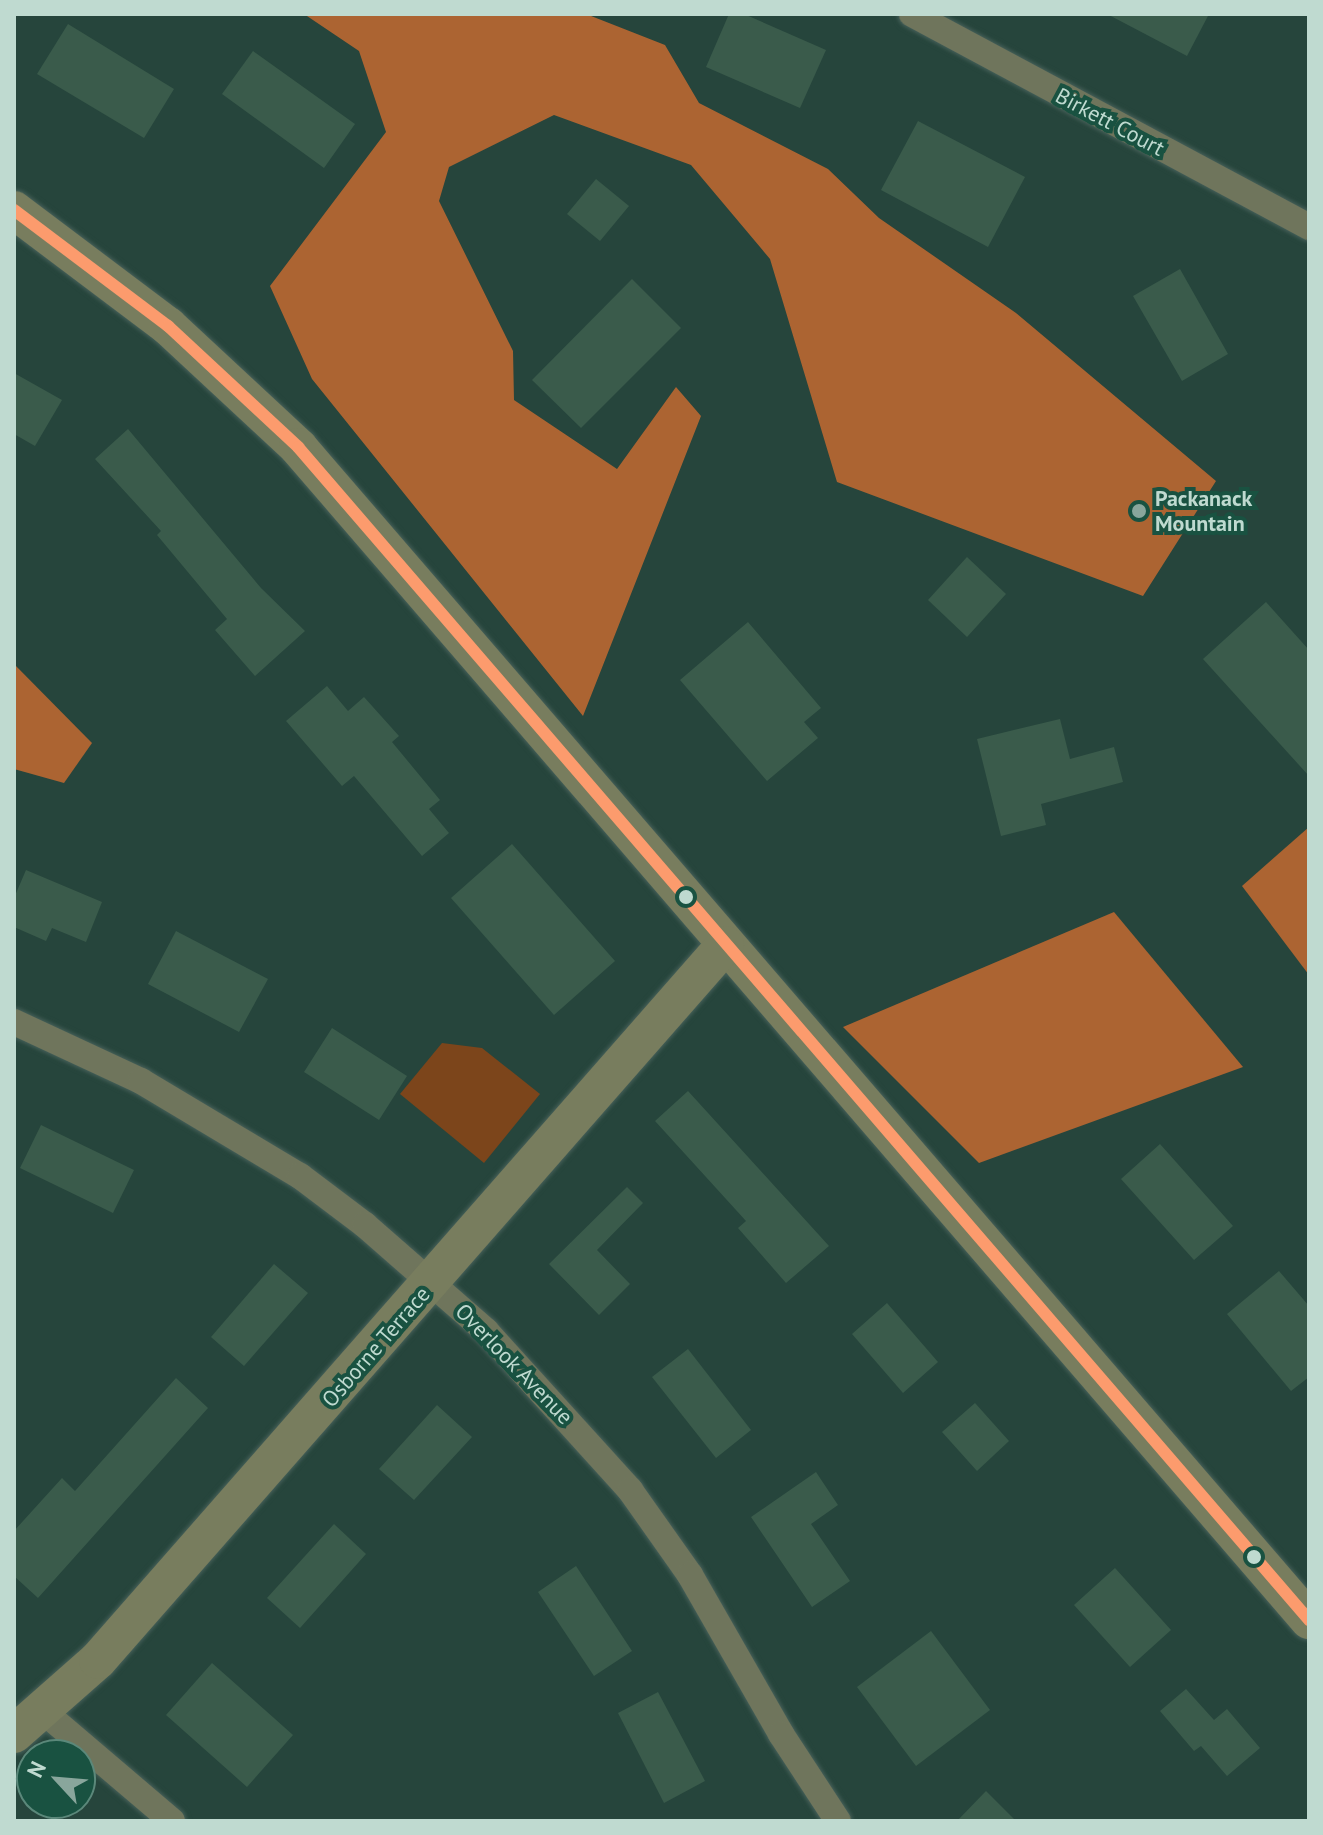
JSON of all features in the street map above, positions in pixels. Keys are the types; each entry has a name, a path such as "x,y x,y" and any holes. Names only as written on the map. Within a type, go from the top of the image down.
{"main road":[{"path":"14,210 168,326 298,447 1309,1620"},
{"name":"Osborne Terrace","path":"14,1734 44,1712 98,1660 433,1282 725,945"}],"street":[{"name":"Birkett Court","path":"912,14 1309,227"},
{"name":"Overlook Avenue","path":"14,1022 141,1081 243,1140 365,1225 433,1282 561,1409 630,1490 690,1575 781,1734 838,1821"},
{"path":"44,1712 172,1821"}],"shaded area":[{"path":"304,14 586,14 665,45 699,103 828,169 879,218 1016,313 1216,481 1143,596 837,482 770,259 691,165 554,115 449,167 439,201 513,351 514,400 617,469 676,387 701,416 583,716 312,379 270,286 386,132 359,51"},
{"path":"14,664 92,743 64,783 14,769"},
{"path":"1309,827 1309,975 1242,886"},
{"path":"1114,912 1243,1067 979,1163 843,1027"},
{"path":"442,1043 482,1048 540,1094 484,1163 400,1094"}],"building":[{"path":"729,14 744,14 826,50 800,108 706,67"},
{"path":"1107,14 1209,14 1187,56"},
{"path":"68,24 174,89 144,138 37,74"},
{"path":"253,51 355,124 324,168 222,94"},
{"path":"918,121 1025,177 988,247 881,190"},
{"path":"596,179 629,206 600,241 567,214"},
{"path":"1180,269 1228,354 1182,381 1133,296"},
{"path":"632,279 681,328 581,428 532,380"},
{"path":"14,373 62,400 35,446 14,434"},
{"path":"128,429 261,588 305,631 255,676 215,630 227,619 157,535 161,531 95,459"},
{"path":"967,557 1006,594 967,637 928,600"},
{"path":"1266,602 1309,650 1309,776 1203,659"},
{"path":"748,622 821,708 804,722 818,738 767,781 680,680"},
{"path":"327,686 348,711 364,697 399,736 392,742 440,800 429,809 449,833 422,856 354,776 342,786 286,721"},
{"path":"1060,719 1070,759 1114,747 1123,782 1041,804 1046,825 1001,836 977,739"},
{"path":"512,844 615,961 554,1015 451,898"},
{"path":"26,870 102,902 86,942 52,928 46,941 14,927 14,898"},
{"path":"176,931 268,979 239,1032 148,984"},
{"path":"332,1028 407,1076 379,1120 304,1072"},
{"path":"688,1091 829,1246 786,1283 738,1228 746,1221 655,1121"},
{"path":"41,1125 134,1170 113,1213 20,1168"},
{"path":"1160,1144 1233,1226 1194,1260 1121,1179"},
{"path":"627,1187 643,1203 597,1250 630,1284 599,1315 549,1264"},
{"path":"274,1264 308,1293 244,1366 211,1337"},
{"path":"1279,1271 1309,1306 1309,1377 1291,1391 1227,1314"},
{"path":"887,1303 938,1362 903,1393 852,1334"},
{"path":"688,1349 751,1430 716,1458 652,1377"},
{"path":"176,1378 208,1408 38,1598 14,1576 14,1531 62,1478 75,1491"},
{"path":"975,1403 1009,1441 977,1471 942,1432"},
{"path":"437,1405 472,1437 414,1500 379,1469"},
{"path":"816,1472 838,1505 811,1524 850,1581 812,1607 751,1517"},
{"path":"334,1524 366,1554 300,1628 267,1598"},
{"path":"576,1566 632,1651 594,1676 538,1592"},
{"path":"1115,1568 1171,1630 1130,1667 1074,1605"},
{"path":"931,1631 990,1710 916,1766 857,1687"},
{"path":"212,1663 293,1735 247,1787 166,1715"},
{"path":"1186,1689 1214,1720 1227,1709 1260,1748 1227,1776 1201,1746 1194,1751 1160,1711"},
{"path":"658,1692 705,1781 664,1803 618,1713"},
{"path":"986,1791 1016,1821 957,1821"}],"transit line":[{"path":"14,210 168,326 298,447 1309,1620"}],"place":[{"name":"Packanack Mountain","path":"1139,511"}]}
